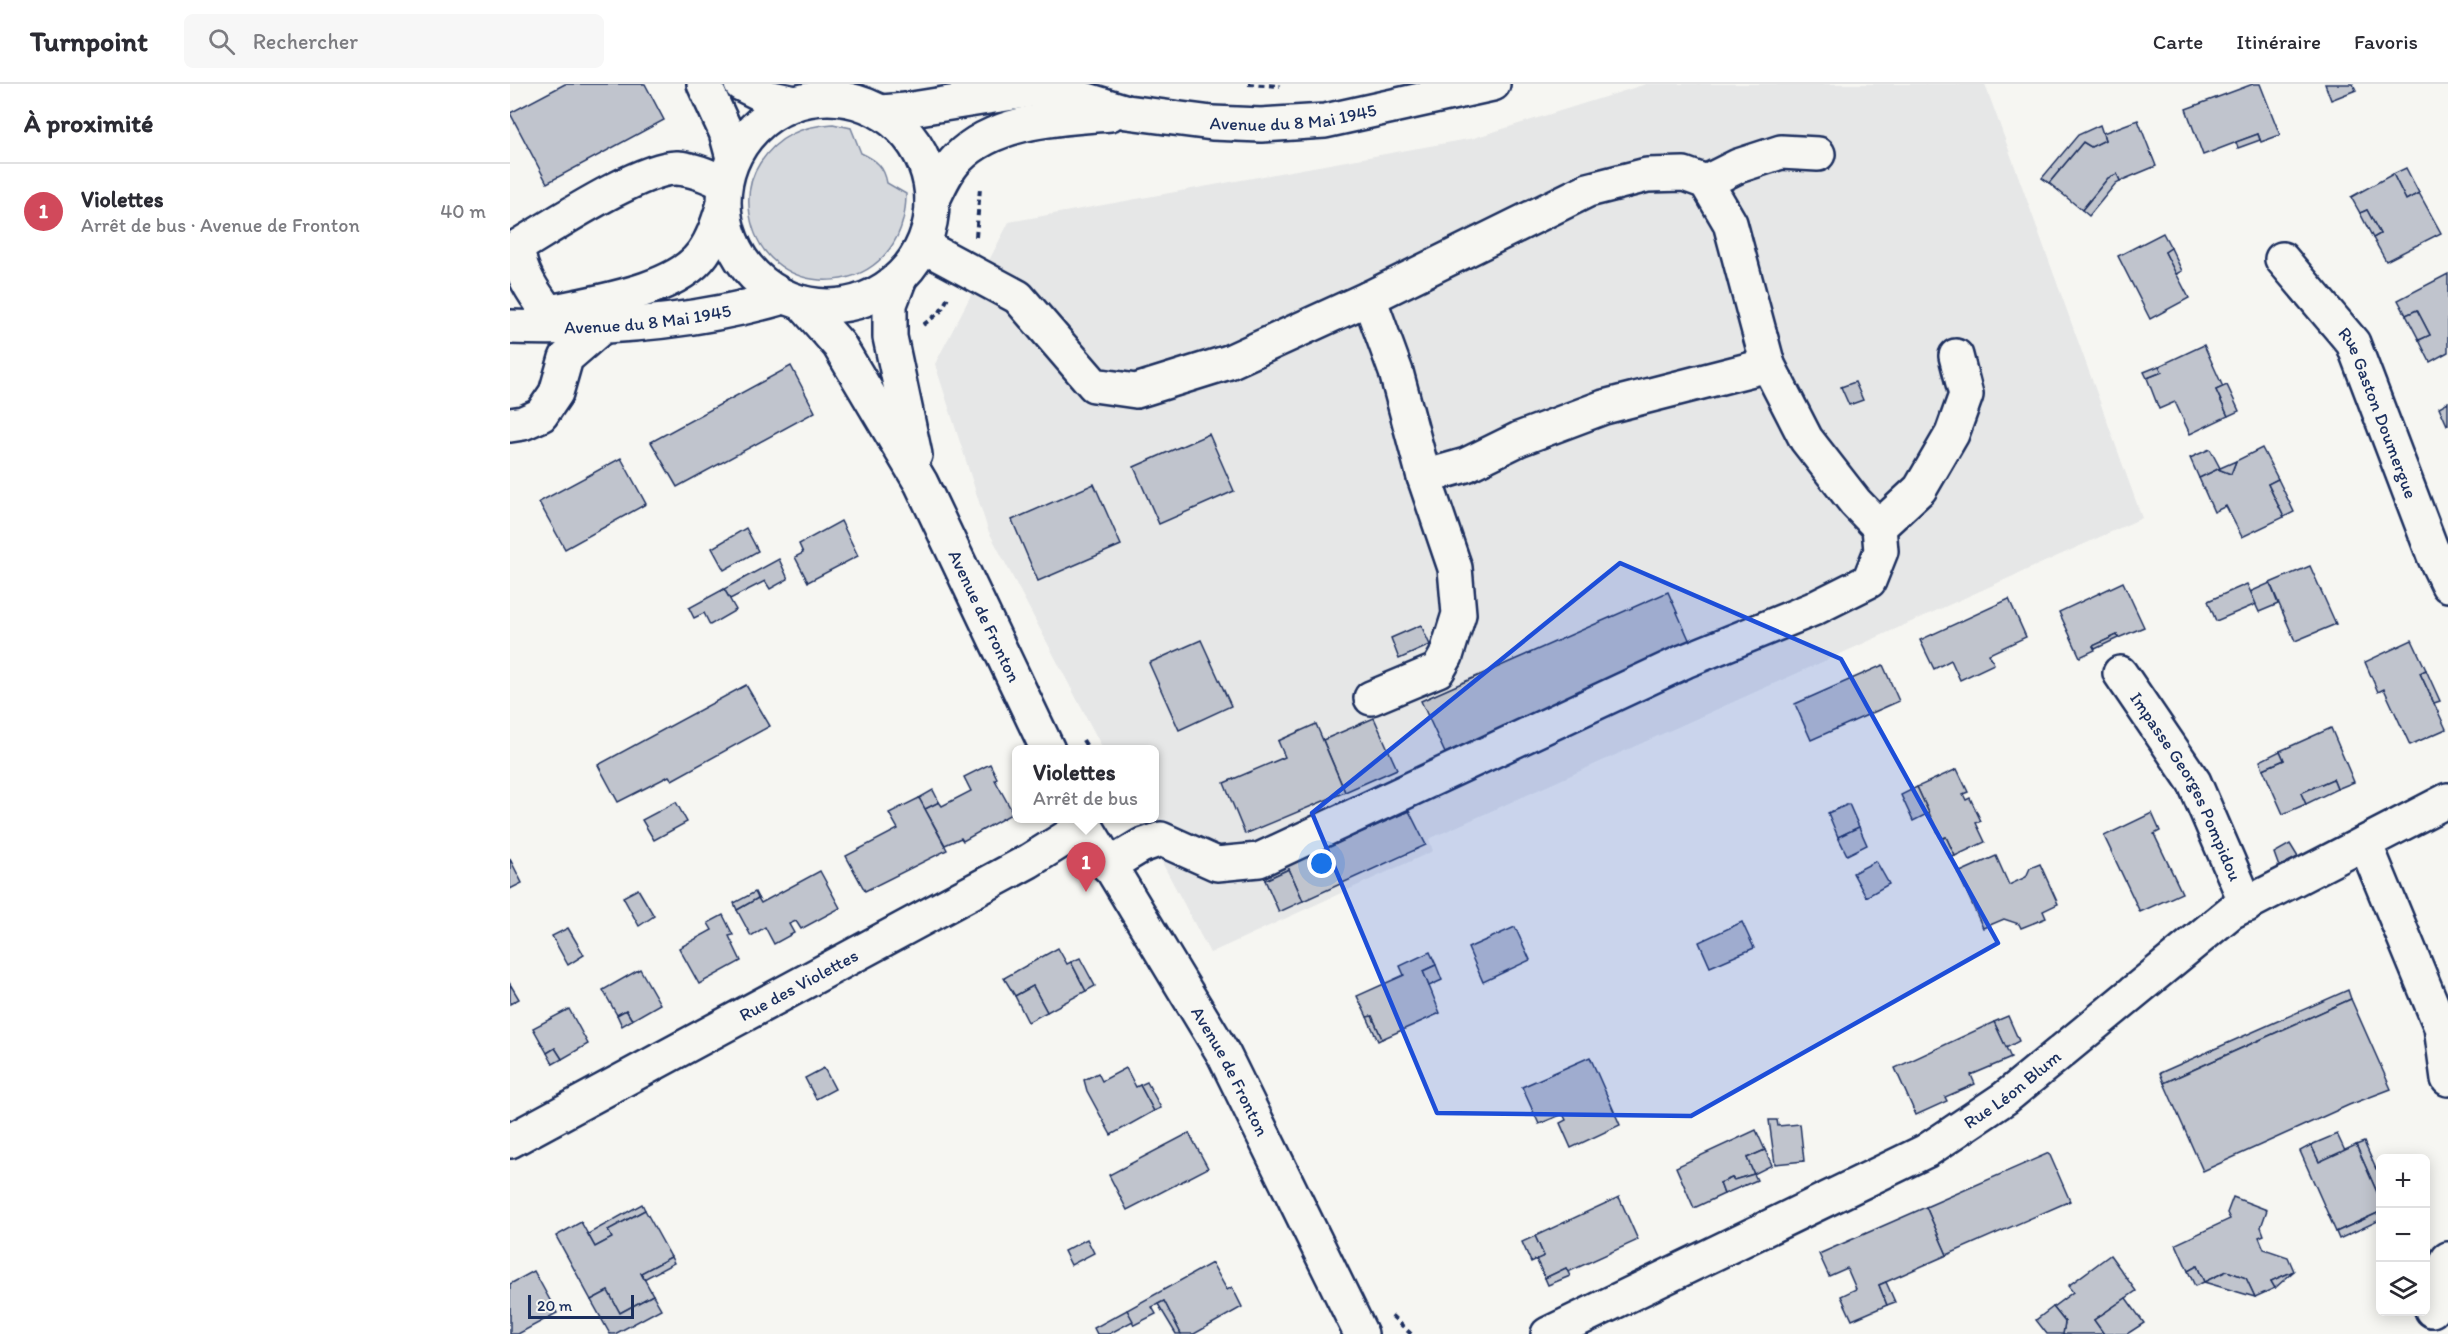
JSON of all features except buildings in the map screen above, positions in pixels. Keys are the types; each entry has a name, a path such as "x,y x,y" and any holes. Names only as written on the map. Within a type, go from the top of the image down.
{"main road":[{"path":"548,312 531,290 519,261 517,247 638,177 676,168 708,175 727,183 722,121 704,84"},
{"path":"741,84 768,97 795,103"},
{"name":"Avenue du 8 Mai 1945","path":"882,112 1032,90 1064,93 1127,112 1212,123 1260,125 1325,121 1493,84"},
{"name":"Avenue du 8 Mai 1945","path":"510,321 648,289 678,275 702,255 713,235 727,183 744,139 758,124 775,112 832,91 882,112 903,129 919,151 929,176 932,202 930,225 923,246 900,278 879,293 854,303 828,306 793,300 765,285 748,270 735,251 727,229 727,183"},
{"name":"Avenue du 8 Mai 1945","path":"932,202 945,176 958,158 980,142 1009,129 1046,120 1127,112"},
{"path":"1706,182 1738,166 1780,152 1818,154"},
{"path":"923,246 1018,297 1094,385 1136,391 1229,362 1369,298 1588,190 1647,176 1684,174 1706,182 1730,223 1768,365 1806,439 1855,502 1879,527 1881,551 1869,580 1813,609 1685,661 1259,860 1217,864 1161,839 1141,846 1108,866"},
{"name":"Rue Gaston Doumergue","path":"2282,259 2353,343 2434,556 2448,585"},
{"name":"Avenue de Fronton","path":"900,278 890,304 890,338 921,483"},
{"path":"1369,298 1396,372 1424,477 1455,568 1459,614 1446,656 1438,670 1371,698"},
{"name":"Avenue du 8 Mai 1945","path":"510,327 603,326 703,317 793,300"},
{"name":"Avenue de Fronton","path":"793,300 839,345 921,483 1046,745"},
{"path":"510,424 523,423 541,415 556,393 566,358 603,326"},
{"path":"1879,527 1920,489 1952,434 1966,395 1956,356"},
{"path":"1424,477 1466,465 1519,439 1604,407 1768,365"},
{"name":"Impasse Georges Pompidou","path":"2120,673 2194,782 2247,904"},
{"name":"Rue Léon Blum","path":"1548,1334 1926,1150 2005,1098 2231,912 2448,800"},
{"name":"Rue des Violettes","path":"510,1141 1029,861 1082,823"},
{"name":"Avenue de Fronton","path":"1084,823 1224,1055 1361,1334"},
{"path":"2365,843 2441,1027 2448,1079"},
{"path":"2432,1310 2448,1259"}],"path":[{"name":"Avenue du 8 Mai 1945","path":"1248,84 1284,87"},
{"path":"974,248 979,227 980,181"},
{"path":"915,329 930,322 940,312 952,290"}],"highlighted area":[{"path":"1620,563 1841,659 1998,943 1691,1116 1437,1113 1312,813"}],"shaded area":[{"path":"1646,84 1985,84 2142,518 1429,839 1433,851 1210,953 1141,823 1159,823 1159,745 1101,745 988,530 935,364 1009,222 1474,138"},
{"path":"833,124 851,128 861,153 878,164 884,172 887,183 906,194 900,230 884,256 861,273 834,280 806,278 781,266 761,245 750,215 750,188 760,163 783,139 811,127"}],"place":[{"name":"Violettes","path":"1086,892"}]}
